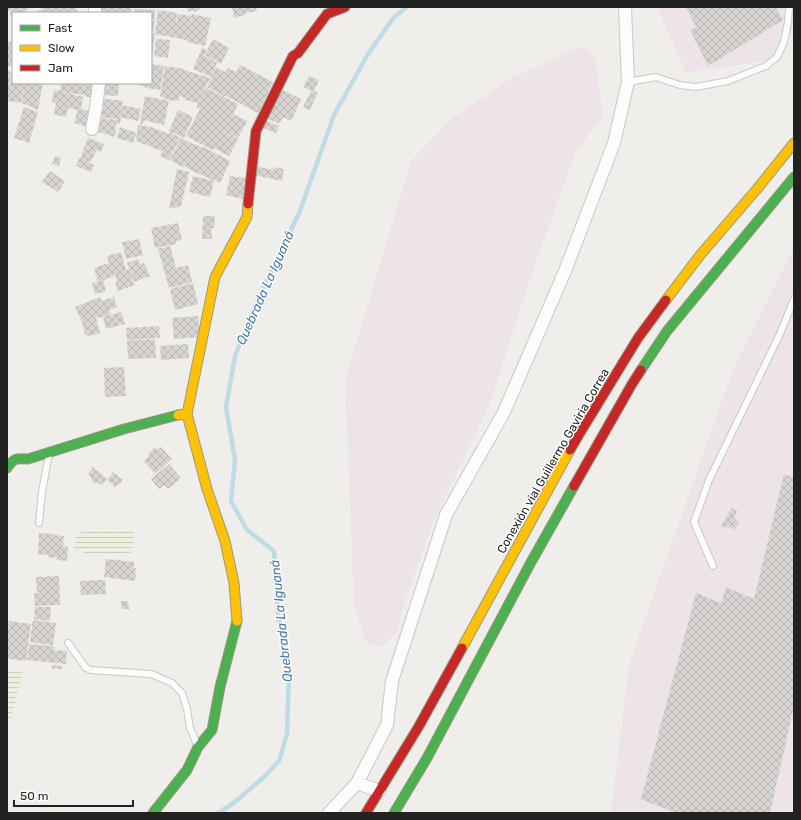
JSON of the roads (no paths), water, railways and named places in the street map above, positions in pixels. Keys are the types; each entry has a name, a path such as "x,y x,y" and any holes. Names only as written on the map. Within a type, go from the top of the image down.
{"main road":[{"path":"153,813 187,770 198,747 212,730 220,687 237,621 234,583 225,541 207,489 187,414 215,276 247,217 256,131 293,56 298,53 327,14 345,7"},
{"name":"Conexión vial Guillermo Gaviria Correa","path":"366,813 419,726 580,433 638,338 701,254 794,143"},
{"path":"394,813 427,758 530,564 632,384 667,331 794,177"},
{"path":"7,468 12,460 17,458 28,459 105,434 156,420 187,414"}],"street":[{"path":"329,813 357,783 387,725 392,681 446,515 504,412 565,271 614,143 628,82 625,7"},
{"path":"92,129 99,84"},
{"path":"357,783 379,791"}],"lane":[{"path":"628,82 656,77 680,85 696,87 728,81 766,66 777,57 784,42 789,7"},
{"path":"713,566 694,522 709,480 780,334 794,299"},
{"path":"39,523 42,492 49,452"},
{"path":"68,643 86,668 91,670 151,674 172,683 182,693 187,709 190,728 198,747"}],"waterway":[{"name":"Quebrada La Iguaná","path":"218,813 235,802 264,777 279,761 287,734 289,672 278,615 274,551 247,530 231,501 235,460 226,407 235,356 255,305 300,211 334,115 368,54 394,17 407,7"}]}
